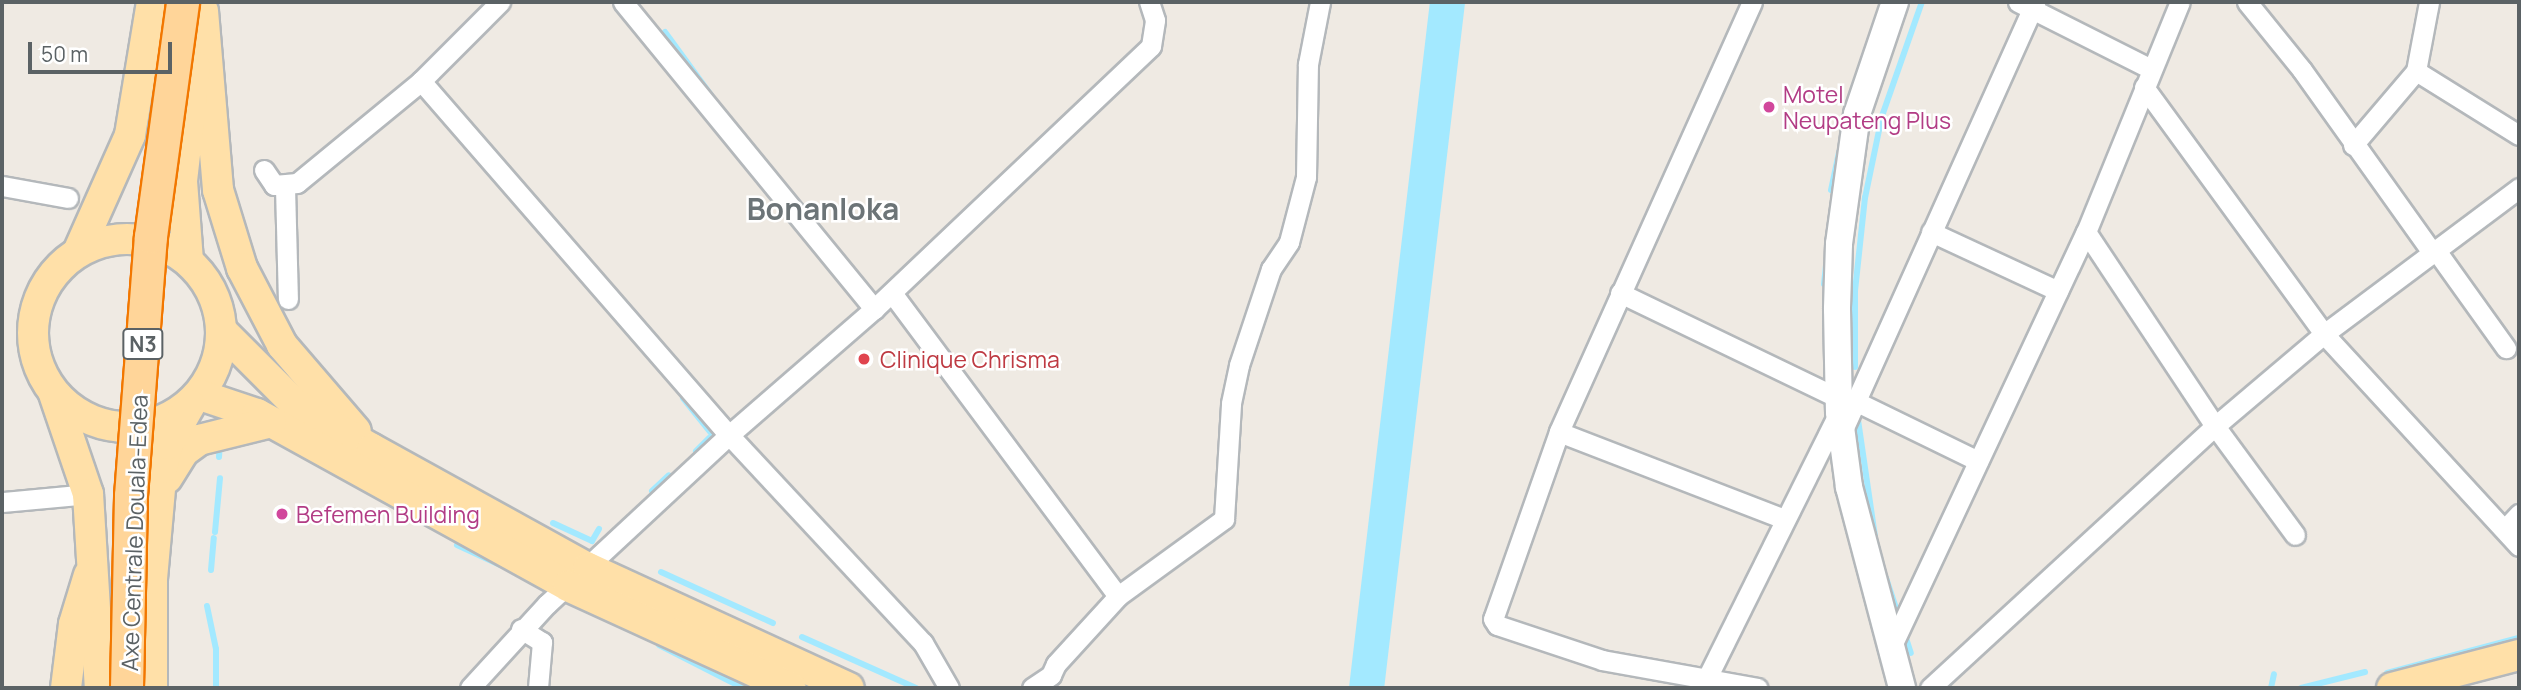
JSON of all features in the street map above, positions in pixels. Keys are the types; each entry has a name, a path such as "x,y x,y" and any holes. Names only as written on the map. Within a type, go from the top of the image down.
{"highway":[{"name":"Axe Centrale Douala-Edea","path":"127,688 131,496 151,237 197,5"}],"main road":[{"path":"100,688 95,558 88,494 53,391 36,355 35,316 50,280 78,252 130,135 152,2"},
{"path":"1895,2 1857,114 1845,194 1838,283 1843,411 1865,559 1889,652 1902,688"},
{"path":"188,261 182,181 197,5"},
{"path":"197,5 218,190 242,268 282,345 372,449"},
{"path":"78,252 115,239 135,239 172,250 188,261 212,293 222,331 216,365 168,444 158,498 152,579 152,688"},
{"path":"222,331 295,404 578,577 849,688"},
{"path":"53,391 83,416 120,428 160,422 196,398"},
{"path":"196,398 271,422 791,688"},
{"path":"158,498 172,467 199,440 271,422"},
{"path":"66,688 74,624 95,558"},
{"path":"2392,688 2519,656"}],"street":[{"path":"264,170 274,185 285,187 297,183 421,81 500,2"},
{"path":"623,2 874,309"},
{"path":"470,688 521,629 729,435 892,293 1152,46 1155,20 1149,2"},
{"path":"1032,688 1051,675 1056,664 1118,596 1224,519 1231,403 1239,365 1271,269 1289,242 1306,177 1308,64 1320,2"},
{"path":"1752,2 1559,432 1494,623 1602,660 1705,682 1758,688"},
{"path":"1889,652 2086,232 2180,2"},
{"path":"2247,2 2302,70 2353,145 2506,348"},
{"path":"2353,145 2416,71 2429,2"},
{"path":"1705,682 1931,232 2028,4 2147,78 2324,334 2519,546"},
{"path":"2416,71 2519,135"},
{"path":"421,81 729,435 923,643 949,688"},
{"path":"2,186 68,198"},
{"path":"285,187 288,299"},
{"path":"1930,688 2215,426 2324,334 2519,188"},
{"path":"1931,232 2058,291"},
{"path":"2086,232 2215,426 2295,535"},
{"path":"892,293 1118,596"},
{"path":"1620,293 1843,411 1978,461"},
{"path":"1559,432 1785,519"},
{"path":"2,502 88,494"},
{"path":"2505,529 2519,514"},
{"path":"521,629 542,642 538,688"}],"waterway":[{"path":"1366,688 1447,2"},
{"path":"1855,367 1855,291 1865,198 1882,116 1922,2"},
{"path":"665,32 711,95"},
{"path":"1831,190 1839,152"},
{"path":"1824,284 1826,266"},
{"path":"683,398 711,433"},
{"path":"1857,413 1875,537"},
{"path":"696,451 709,438"},
{"path":"219,457 220,443"},
{"path":"652,491 669,475"},
{"path":"215,532 220,478"},
{"path":"553,523 592,541 599,529"},
{"path":"211,570 214,538"},
{"path":"457,545 500,565"},
{"path":"661,572 773,623"},
{"path":"1886,578 1899,617"},
{"path":"207,606 216,649 216,688"},
{"path":"1904,632 1911,653"},
{"path":"802,637 916,688"},
{"path":"2387,673 2519,638"},
{"path":"659,645 743,688"},
{"path":"2301,688 2365,672"},
{"path":"2271,688 2274,674"}],"place":[{"name":"Motel Neupateng Plus","path":"1769,107"},
{"name":"Clinique Chrisma","path":"864,359"},
{"name":"Befemen Building","path":"282,514"}],"district":[{"name":"Bonanloka","path":"823,209"}]}
